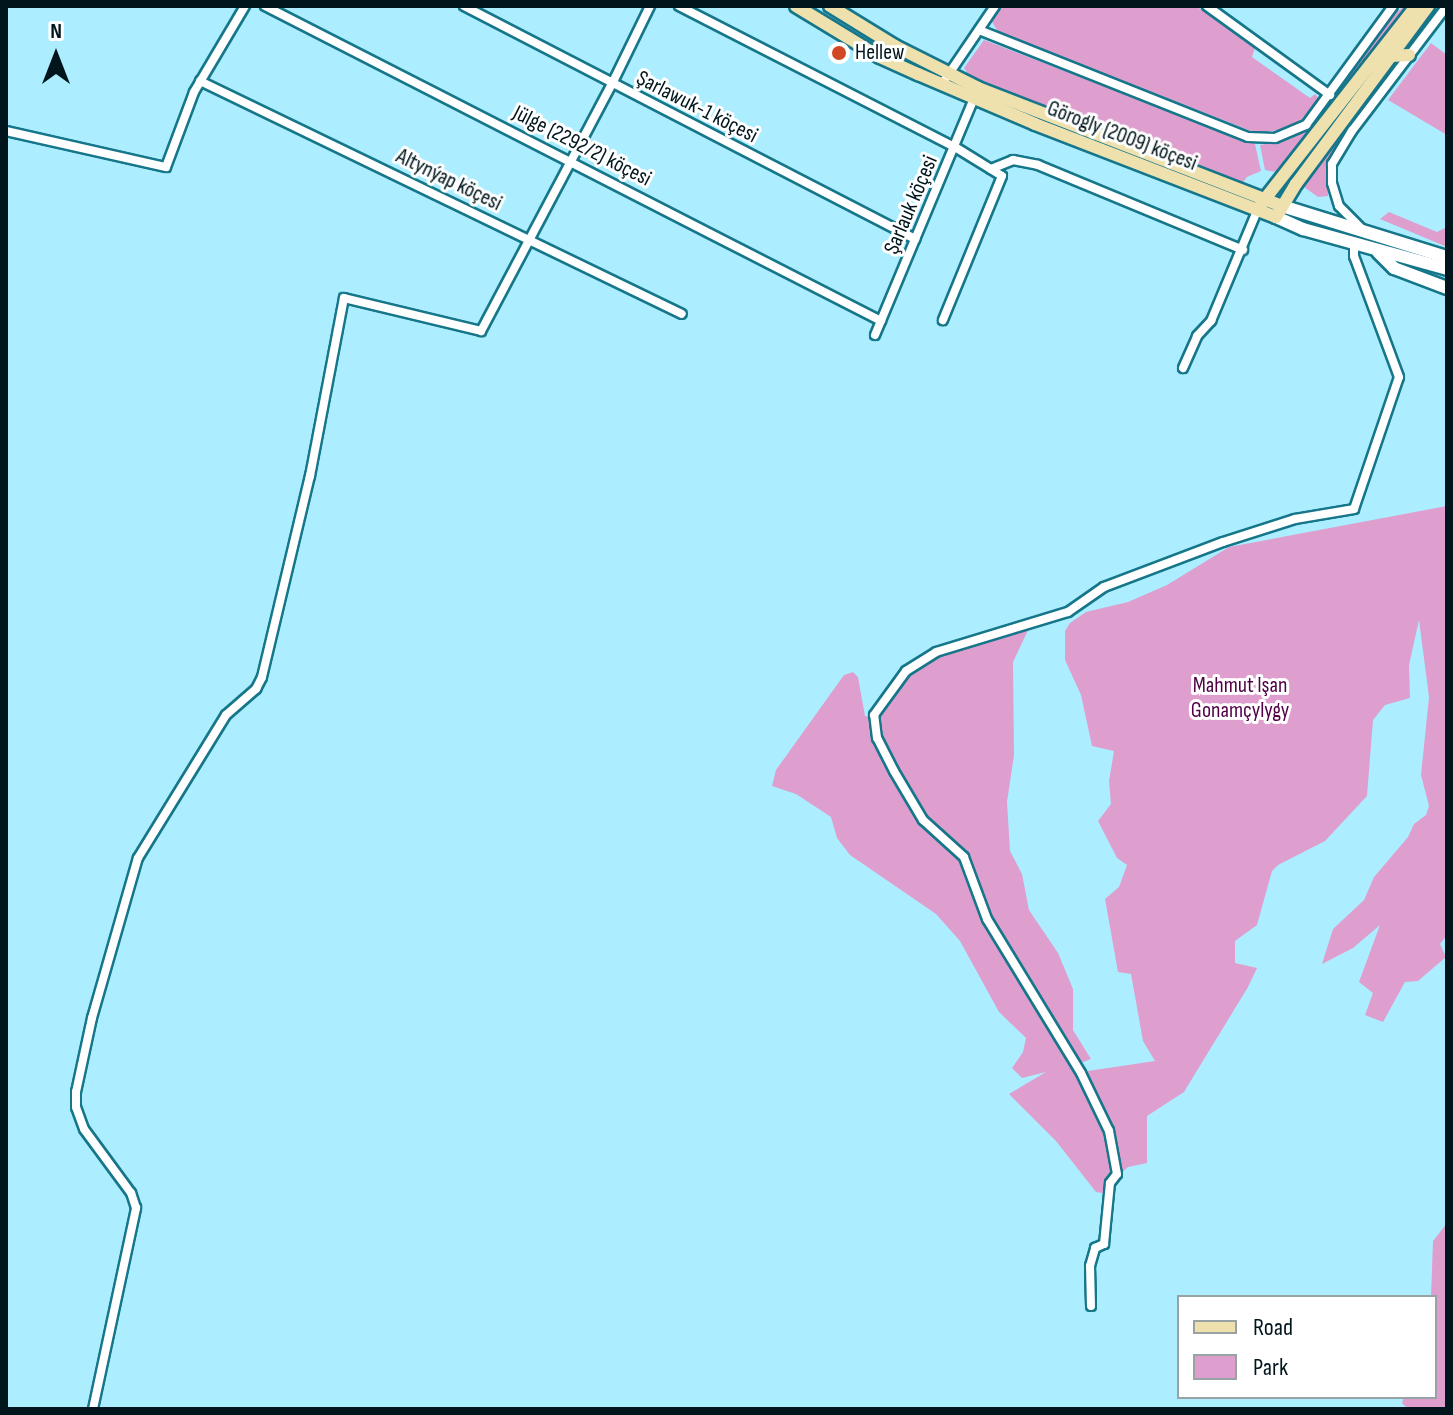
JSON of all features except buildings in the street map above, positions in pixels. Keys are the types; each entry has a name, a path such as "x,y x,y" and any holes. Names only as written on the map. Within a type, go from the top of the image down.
{"main road":[{"name":"Görogly (2009) köçesi","path":"796,6 880,57 945,79 1354,243 1447,269"},
{"name":"Görogly (2009) köçesi","path":"830,6 945,79"},
{"path":"1260,205 1416,6"},
{"path":"1279,212 1428,6"},
{"path":"1391,56 1409,55"},
{"path":"1351,110 1352,131"},
{"name":"Görogly (2009) köçesi","path":"1279,212 1447,257"},
{"path":"1375,250 1394,268 1447,288"}],"street":[{"path":"6,131 166,167 200,81 245,6"},
{"name":"Jülge (2292/2) köçesi","path":"265,6 881,321"},
{"name":"Şarlawuk-1 köçesi","path":"464,6 915,239"},
{"path":"93,1409 136,1208 131,1193 84,1129 76,1107 76,1092 92,1018 138,858 219,724 256,689 262,677 310,476 344,298 481,331 650,6"},
{"path":"679,6 955,147 1002,176 943,320"},
{"path":"945,79 995,6"},
{"path":"1207,6 1330,95"},
{"path":"979,30 1248,137 1275,138 1301,129 1330,95 1393,6"},
{"path":"1368,234 1344,214 1332,183 1332,164 1352,131 1447,6"},
{"name":"Altynýap köçesi","path":"200,81 682,314"},
{"name":"Şarlauk köçesi","path":"875,335 976,93"},
{"path":"991,169 1013,160 1038,165 1243,250"},
{"path":"1183,368 1197,336 1211,321 1260,205"},
{"path":"1091,1306 1090,1266 1095,1248 1104,1244 1110,1183 1117,1174 1109,1131 1081,1073 987,919 964,857 923,820 894,771 877,738 874,715 906,671 936,652 1068,612 1104,587 1223,542 1295,519 1354,509 1399,377 1354,256 1354,243"}],"green space":[{"path":"1001,6 1196,6 1255,48 1252,57 1310,98 1315,94 1319,99 1309,114 1290,127 1268,132 1251,131 998,32 991,20"},
{"path":"1409,6 1282,173 1265,170 1260,145 1290,139 1312,125 1394,14"},
{"path":"984,40 1255,144 1261,171 1247,177 1239,188 1032,101 987,86 969,76 964,68"},
{"path":"1431,43 1447,55 1447,135 1388,100"},
{"path":"1346,126 1327,166 1328,196 1318,197 1304,187"},
{"path":"1389,212 1437,232 1447,227 1447,247 1380,219"},
{"name":"Mahmut Işan Gonamçylygy","path":"1447,506 1447,935 1440,944 1446,957 1418,981 1405,982 1383,1022 1365,1015 1373,993 1359,982 1380,925 1353,948 1322,964 1333,929 1364,900 1374,877 1408,837 1414,824 1426,815 1429,806 1421,775 1429,697 1419,620 1409,665 1410,698 1385,705 1373,720 1367,796 1325,841 1272,871 1257,925 1235,941 1235,963 1257,968 1248,987 1184,1092 1147,1116 1147,1163 1128,1167 1110,1183 1109,1194 1096,1192 1056,1141 1009,1094 1046,1072 1022,1078 1012,1068 1023,1052 1026,1038 999,1012 960,941 936,914 850,855 837,838 831,817 796,794 772,786 776,770 844,675 853,672 858,677 865,716 877,719 898,687 923,664 957,649 1030,626 1013,662 1014,755 1007,802 1010,851 1022,874 1029,910 1058,953 1073,989 1073,1030 1091,1059 1077,1064 1081,1072 1155,1061 1143,1041 1131,974 1118,972 1105,899 1119,887 1127,865 1117,858 1098,821 1111,804 1109,781 1114,751 1092,746 1081,695 1065,660 1065,631 1070,623 1086,612 1128,602 1167,585 1229,547"},
{"path":"1447,1223 1447,1409 1408,1409 1402,1403 1403,1399 1437,1399 1437,1295 1431,1295 1433,1241"}],"place":[{"name":"Hellew","path":"839,53"}]}
